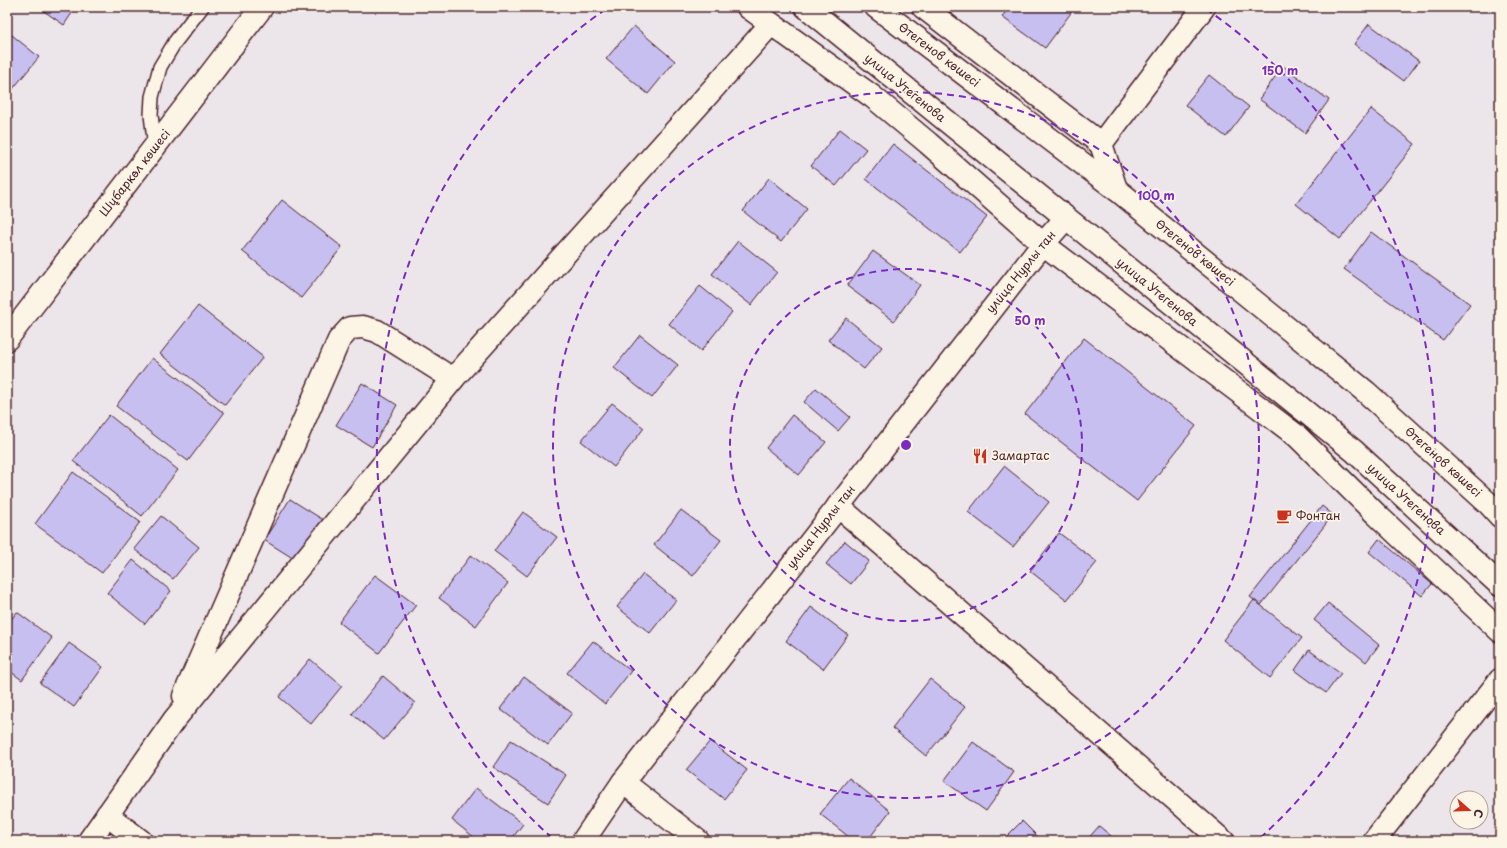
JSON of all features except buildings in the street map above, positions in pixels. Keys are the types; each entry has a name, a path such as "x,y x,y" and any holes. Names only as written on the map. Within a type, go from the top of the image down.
{"street":[{"name":"Шұбаркөл көшесі","path":"7,339 262,7"},
{"path":"748,7 879,102 928,142 1043,244 1297,436 1376,514 1500,631"},
{"name":"улица Утегенова","path":"806,7 1354,452 1500,586"},
{"name":"Өтегенов көшесі","path":"876,7 1116,189 1366,392 1489,504 1500,516"},
{"path":"923,7 1101,144 1116,189"},
{"path":"1101,144 1204,7"},
{"path":"89,841 174,720 453,379 771,24"},
{"name":"улица Нурлы тан","path":"583,841 624,782 1043,244 1066,218"},
{"path":"174,720 339,340 350,328 363,327 377,331 453,379"},
{"path":"838,506 1223,841"},
{"path":"1374,841 1500,680"},
{"path":"624,782 698,841"},
{"path":"107,815 141,841"}],"lane":[{"path":"155,147 151,115 152,97 160,67 175,42 202,7"}],"place":[{"name":"Замартас","path":"980,456"},
{"name":"Фонтан","path":"1284,516"}]}
